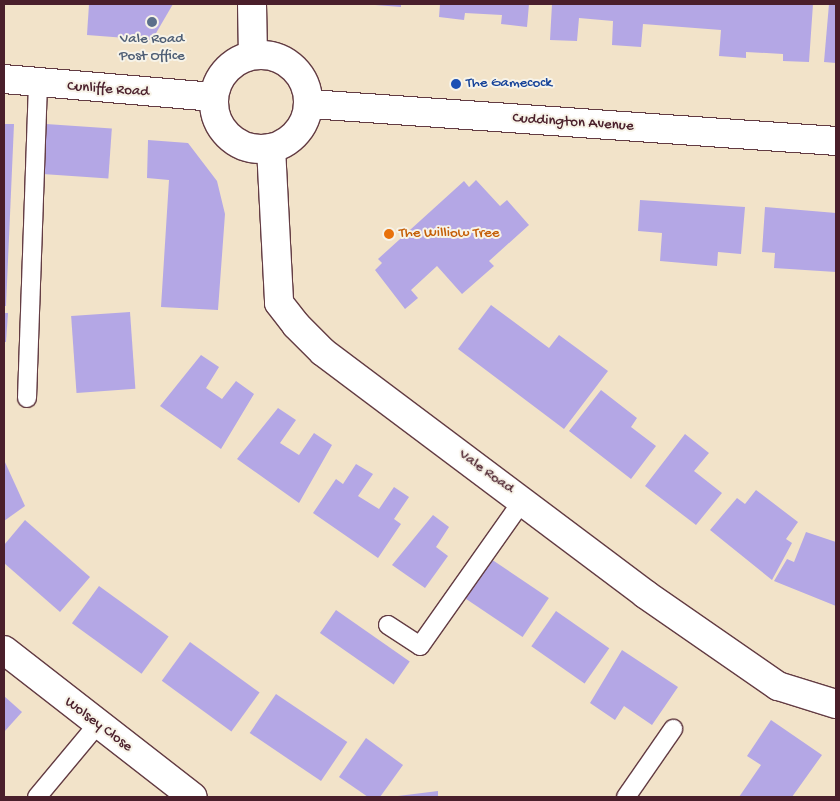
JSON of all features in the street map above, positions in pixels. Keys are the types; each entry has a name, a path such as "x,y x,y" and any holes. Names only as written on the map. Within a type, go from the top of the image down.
{"street":[{"path":"252,4 253,54"},
{"path":"253,54 288,64 300,75 310,104 298,132 271,148 242,145 229,137 219,125 212,97 222,73 253,54"},
{"name":"Cunliffe Road","path":"4,79 212,97"},
{"name":"Cuddington Avenue","path":"310,104 836,142"},
{"name":"Vale Road","path":"271,148 279,303 323,352 523,500 645,594 778,686 836,704"},
{"name":"Wolsey Close","path":"4,650 97,725 194,797"}],"lane":[{"path":"27,398 38,83"},
{"path":"388,624 420,646 523,500"},
{"path":"36,797 97,725"},
{"path":"633,795 673,729"}],"building":[{"path":"89,4 173,4 152,40 87,35"},
{"path":"362,4 401,4 401,7"},
{"path":"440,4 529,4 527,27 501,24 502,15 465,13 464,20 439,17"},
{"path":"552,4 813,4 809,62 783,61 783,54 746,52 746,58 719,56 721,30 643,24 641,47 612,45 613,21 579,18 577,41 550,40"},
{"path":"829,4 836,4 836,63 824,62"},
{"path":"4,124 14,124 6,306 4,306"},
{"path":"46,124 112,129 108,178 43,174"},
{"path":"148,140 188,143 217,181 225,214 218,310 161,307 169,180 147,178"},
{"path":"476,180 500,206 507,200 529,225 489,261 494,266 462,294 437,266 411,290 418,298 405,309 375,270 382,263 378,259 464,181 469,187"},
{"path":"640,200 745,207 741,254 718,252 717,266 660,261 662,233 638,231"},
{"path":"765,207 836,213 836,272 774,268 775,253 762,252"},
{"path":"491,305 549,348 559,335 608,371 564,429 458,349"},
{"path":"130,312 135,389 77,393 71,316"},
{"path":"4,313 8,313 6,342 4,342"},
{"path":"201,355 219,367 206,388 222,399 236,381 254,394 221,449 160,406"},
{"path":"601,390 637,418 631,427 656,446 631,479 569,431"},
{"path":"278,408 296,420 280,443 299,455 314,433 332,445 299,503 237,459"},
{"path":"685,434 709,453 694,471 722,493 696,525 645,486"},
{"path":"4,460 25,506 4,521"},
{"path":"356,464 373,474 358,496 379,509 394,487 409,497 394,519 401,524 378,558 313,513 336,479 343,484"},
{"path":"756,490 798,522 786,539 792,543 772,580 710,530 737,498 745,504"},
{"path":"433,515 449,527 436,547 448,556 425,588 392,565"},
{"path":"25,520 90,577 60,612 4,563 4,545"},
{"path":"806,532 836,542 836,606 774,581 787,559 794,562"},
{"path":"485,555 549,598 523,637 459,594"},
{"path":"99,586 169,637 142,674 72,623"},
{"path":"336,610 410,662 394,685 320,633"},
{"path":"556,611 609,648 585,684 531,646"},
{"path":"190,642 260,693 231,731 162,681"},
{"path":"622,650 678,687 652,725 624,706 615,720 590,703"},
{"path":"276,694 347,742 321,781 250,733"},
{"path":"4,696 22,712 4,732"},
{"path":"771,720 822,755 792,797 739,797 761,765 747,756"},
{"path":"366,738 403,765 380,797 368,797 339,777"},
{"path":"438,791 438,797 398,797 398,796"}],"place":[{"name":"Vale Road Post Office","path":"152,22"},
{"name":"The Gamecock","path":"456,84"},
{"name":"The Williow Tree","path":"389,234"}]}
